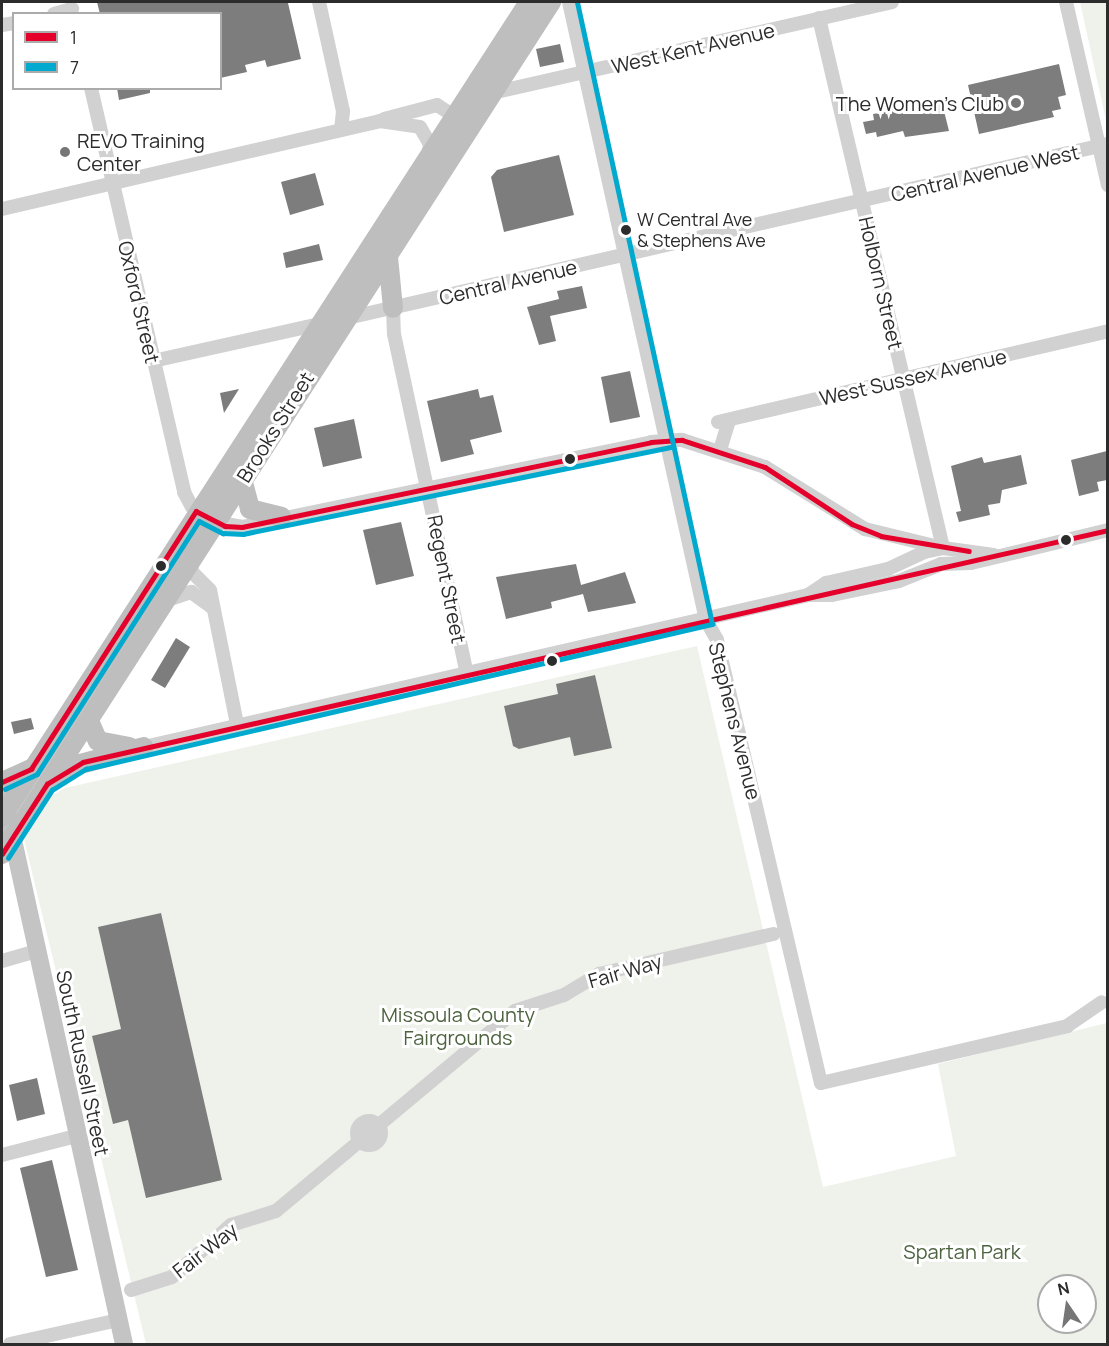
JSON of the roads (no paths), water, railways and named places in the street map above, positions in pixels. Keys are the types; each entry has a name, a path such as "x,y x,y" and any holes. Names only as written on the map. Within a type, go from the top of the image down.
{"highway":[{"name":"Brooks Street","path":"3,805 31,769 196,511 529,2"},
{"name":"Brooks Street","path":"2,854 47,784 91,727 190,559 343,319 388,257 551,2"},
{"path":"454,116 454,153"},
{"path":"388,257 393,308"},
{"path":"242,479 250,509 280,518"},
{"path":"91,727 108,746 144,747"},
{"path":"47,784 73,766 144,747"},
{"path":"2,782 31,769"}],"main road":[{"name":"South Russell Street","path":"3,805 13,836 76,1136 124,1344"}],"street":[{"path":"319,2 343,111 341,130"},
{"name":"Stephens Avenue","path":"569,2 669,440 706,620 717,640 820,1083 1067,1026 1102,1002"},
{"name":"West Kent Avenue","path":"492,93 892,2"},
{"path":"1066,2 1103,146 1107,185"},
{"name":"Holborn Street","path":"819,18 943,548"},
{"name":"Oxford Street","path":"91,90 184,492 196,511"},
{"path":"380,121 393,114 437,105 454,116"},
{"path":"2,209 380,121 409,122 423,129 430,147 424,165"},
{"name":"Central Avenue West","path":"862,201 1103,146"},
{"name":"Central Avenue","path":"153,361 862,201"},
{"name":"Regent Street","path":"393,308 394,334 467,674"},
{"name":"West Sussex Avenue","path":"720,450 723,421 1107,331"},
{"path":"196,511 215,522 234,527 429,490 669,440 720,450 780,475 852,524 910,544 996,556"},
{"path":"808,594 832,595 898,581 941,564 971,563 1107,530"},
{"path":"144,747 237,724 706,620 808,594 826,584 888,569 943,548"},
{"path":"190,559 192,572 210,590 237,724"},
{"path":"165,601 191,592 212,607"},
{"name":"Fair Way","path":"131,1290 172,1277 231,1225 276,1211 524,1006 564,995 600,974 773,934"},
{"path":"2,961 37,951"},
{"path":"2,1155 76,1136"},
{"path":"10,1344 118,1320"}],"place":[{"name":"The Women's Club","path":"1016,103"},
{"name":"REVO Training Center","path":"65,152"},
{"name":"W Central Ave & Stephens Ave","path":"626,230"}],"park label":[{"name":"Missoula County Fairgrounds","path":"458,1026"},
{"name":"Spartan Park","path":"962,1251"}]}
